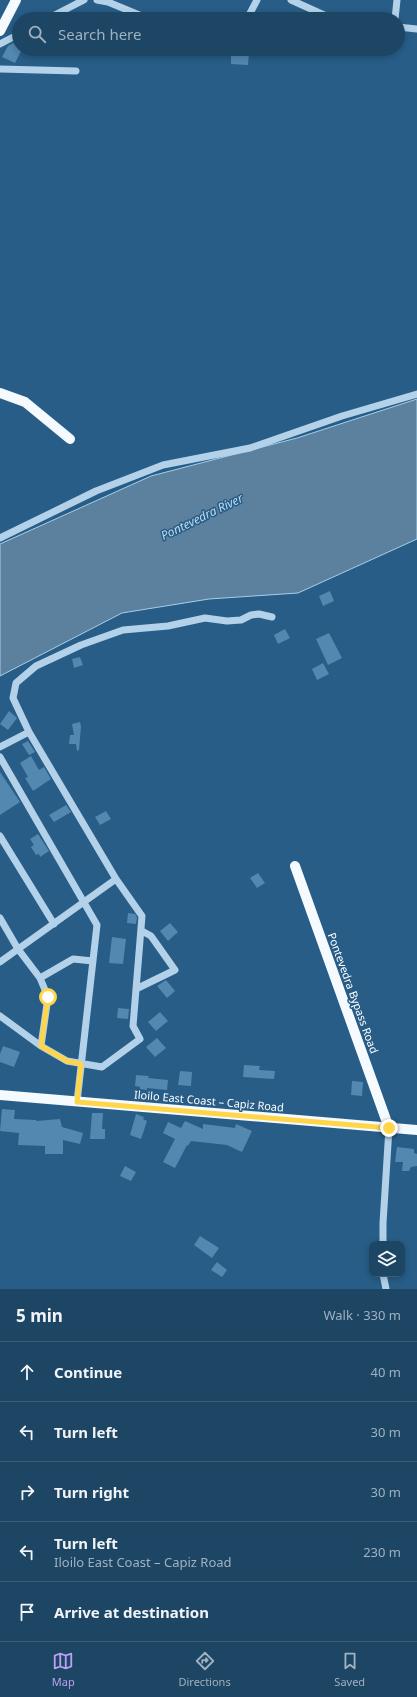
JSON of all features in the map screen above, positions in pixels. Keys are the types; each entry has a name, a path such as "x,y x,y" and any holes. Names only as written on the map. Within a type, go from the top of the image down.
{"main road":[{"path":"0,31 16,0"},
{"path":"0,393 25,402 70,439"},
{"name":"Pontevedra Bypass Road","path":"295,866 389,1128"},
{"name":"Iloilo East Coast – Capiz Road","path":"0,1095 417,1130"}],"street":[{"path":"61,12 84,0"},
{"path":"98,0 108,2 132,12"},
{"path":"251,12 257,0"},
{"path":"291,0 318,12"},
{"path":"396,12 397,0"},
{"path":"405,28 417,29"},
{"path":"0,44 12,38"},
{"path":"0,69 76,71"},
{"path":"0,538 96,491 163,465 250,448 342,416 417,394"},
{"path":"0,1016 41,1046 67,1061 81,1064 102,1067 140,1039 133,1026 142,931 142,916 116,879 29,732 13,698 16,683 36,666 74,648 122,630 168,626 205,618 227,621 241,620 251,615 259,614 272,617"},
{"path":"0,747 29,732"},
{"path":"0,757 97,925 77,1102"},
{"path":"0,836 54,924"},
{"path":"0,962 116,879"},
{"path":"0,918 18,949 40,978 48,997 41,1046"},
{"path":"136,989 175,970 151,936 142,931"},
{"path":"40,978 73,959 93,961"},
{"path":"383,1241 389,1128"},
{"path":"384,1277 386,1289"}],"water":[{"name":"Pontevedra River","path":"417,399 417,539 298,593 209,599 122,613 0,676 0,544 151,476 297,438"}],"building":[{"path":"12,44 12,56 18,56 15,63 2,57 8,46"},
{"path":"231,56 249,56 248,65 231,64"},
{"path":"330,591 334,601 323,606 319,596"},
{"path":"285,629 290,638 278,644 274,635"},
{"path":"329,633 342,658 328,665 316,639"},
{"path":"80,657 83,665 74,668 72,659"},
{"path":"323,663 329,674 317,680 312,669"},
{"path":"9,711 17,718 8,730 0,724"},
{"path":"80,722 79,750 77,751 76,744 69,744 70,735 74,735 72,724"},
{"path":"28,741 35,752 29,755 22,744"},
{"path":"31,756 39,770 44,767 51,779 33,791 25,778 28,777 20,763"},
{"path":"0,772 20,802 0,815"},
{"path":"66,805 71,812 54,822 49,815"},
{"path":"106,811 111,819 100,825 95,817"},
{"path":"38,834 49,851 40,857 39,854 36,855 31,847 34,845 30,839"},
{"path":"258,873 265,883 257,888 250,878"},
{"path":"128,913 135,914 137,917 136,924 127,923"},
{"path":"170,923 178,932 168,941 160,931"},
{"path":"112,937 126,939 123,964 109,963"},
{"path":"166,980 175,991 167,998 157,986"},
{"path":"118,1008 129,1009 128,1019 117,1018"},
{"path":"160,1012 168,1021 156,1031 148,1022"},
{"path":"157,1038 166,1048 155,1057 146,1047"},
{"path":"3,1046 20,1052 14,1067 0,1062 0,1054"},
{"path":"244,1065 260,1066 259,1070 275,1071 274,1079 243,1077"},
{"path":"180,1071 192,1072 191,1086 178,1085"},
{"path":"136,1075 168,1080 167,1090 147,1088 147,1090 140,1089 140,1087 135,1086"},
{"path":"352,1081 363,1082 362,1096 351,1095"},
{"path":"2,1109 15,1110 14,1119 36,1121 60,1119 62,1127 83,1133 80,1144 63,1140 63,1154 45,1154 45,1146 18,1145 19,1133 0,1131"},
{"path":"92,1113 103,1113 102,1129 105,1129 105,1139 90,1139"},
{"path":"136,1114 144,1117 143,1119 147,1121 141,1139 130,1135"},
{"path":"185,1121 203,1129 203,1124 235,1128 236,1124 252,1131 242,1152 227,1145 191,1141 188,1146 187,1145 175,1168 163,1162 175,1139 163,1133 168,1122 181,1128"},
{"path":"397,1147 414,1149 414,1153 417,1154 417,1166 411,1167 409,1171 402,1171 403,1162 395,1162"},
{"path":"125,1166 136,1172 131,1181 120,1176"},
{"path":"200,1236 219,1248 212,1258 194,1245"},
{"path":"217,1262 227,1270 222,1277 211,1270"}],"route":[{"path":"48,997 41,1046 67,1061 81,1064 77,1102 389,1128"}]}
